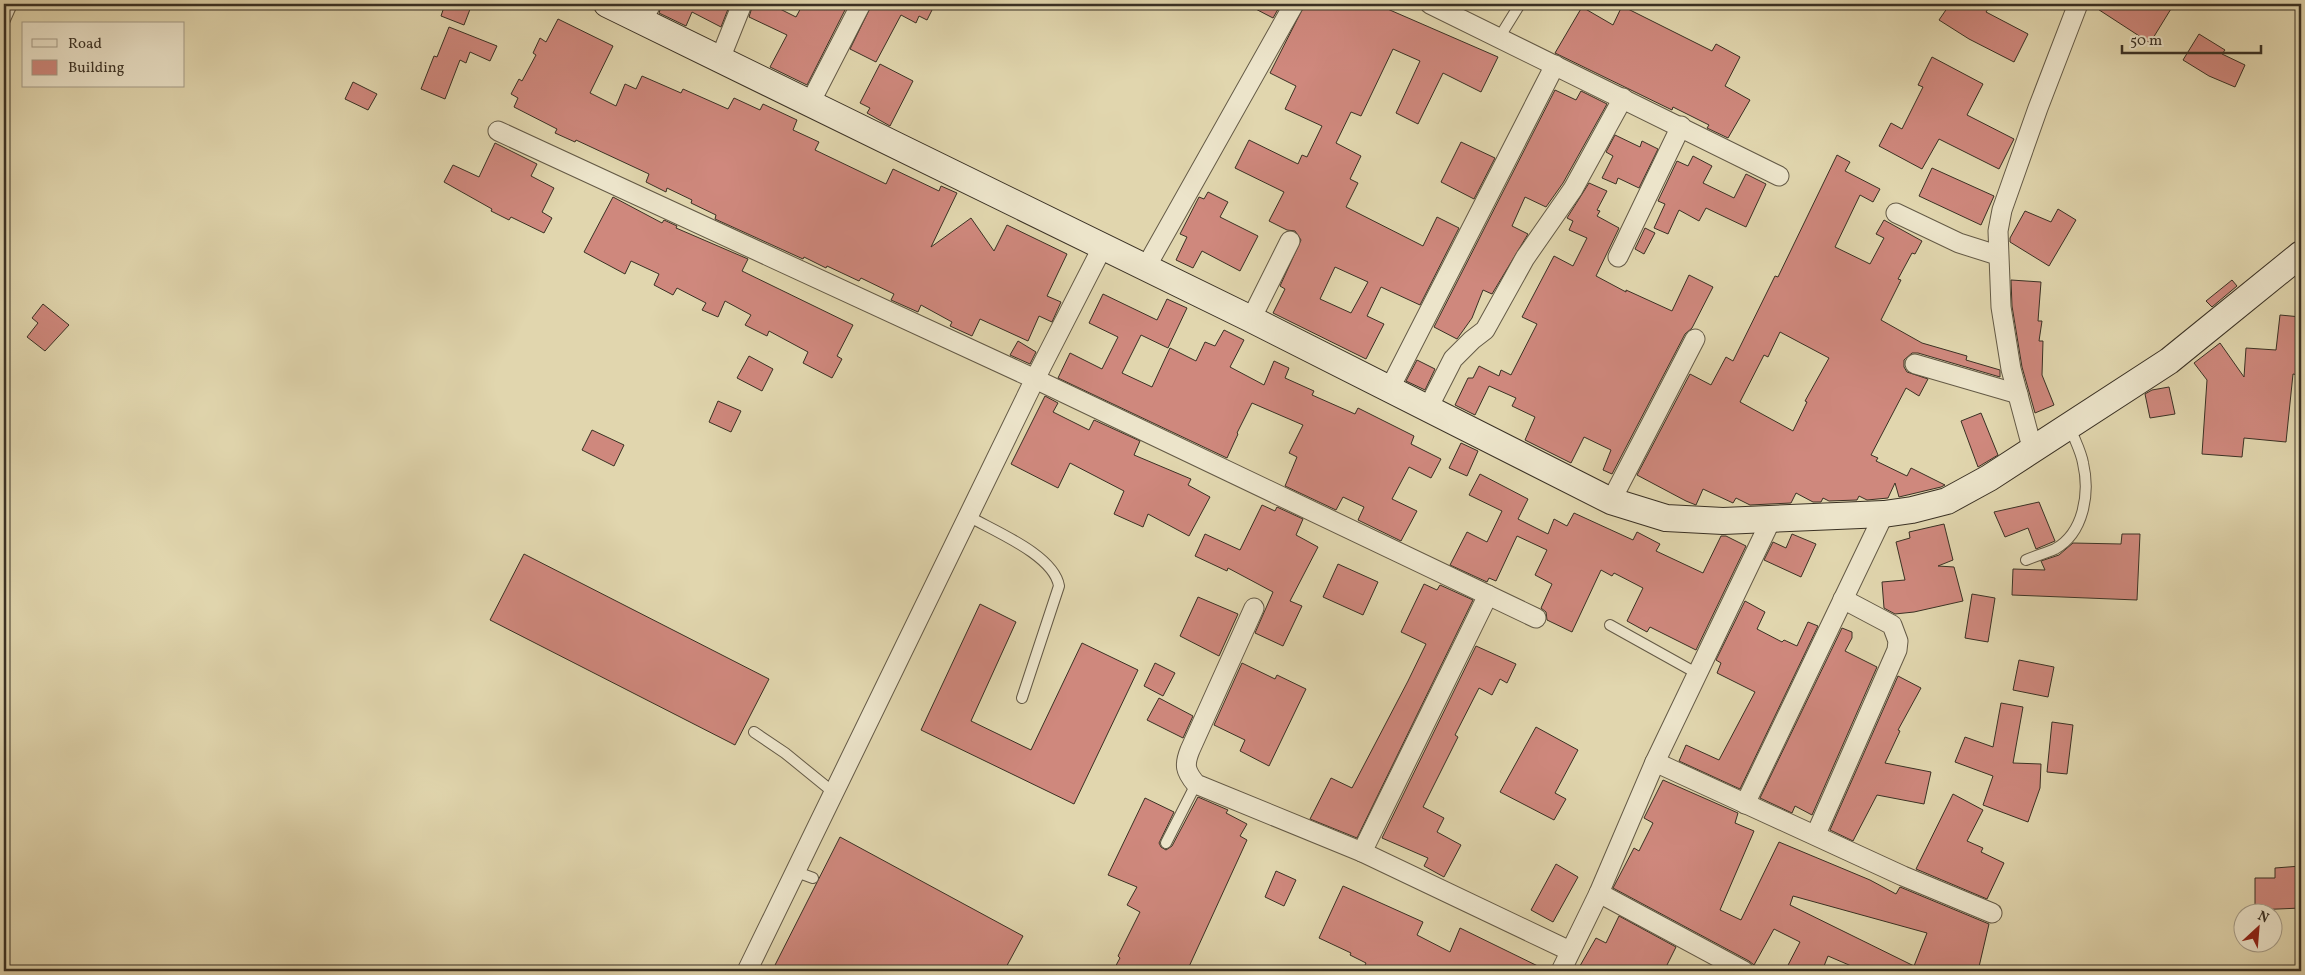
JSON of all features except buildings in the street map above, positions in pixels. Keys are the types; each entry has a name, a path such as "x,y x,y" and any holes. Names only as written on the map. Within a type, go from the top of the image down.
{"street":[{"path":"607,4 647,12 720,59 1146,267 1611,500 1666,518 1723,521 1884,514 1912,510 1947,501 2033,451 2169,361 2301,254"},
{"path":"720,59 742,4"},
{"path":"810,103 861,4"},
{"path":"1146,267 1294,4"},
{"path":"1430,4 1681,126 1779,176"},
{"path":"2033,451 2011,369 2001,308 1997,255 1998,231 2002,210 2078,4"},
{"path":"1390,388 1555,65"},
{"path":"1428,408 1453,359 1472,340 1486,330 1525,258 1573,189 1623,98"},
{"path":"1618,257 1681,126"},
{"path":"498,131 1035,378 1536,618"},
{"path":"1896,213 1959,242 1997,255"},
{"path":"1251,319 1290,241"},
{"path":"747,971 1035,378 1103,246"},
{"path":"1611,500 1694,339"},
{"path":"1915,364 2018,394"},
{"path":"1745,804 1884,514"},
{"path":"1561,971 1599,893 1655,762 1771,520"},
{"path":"1362,852 1488,595"},
{"path":"1816,834 1896,650 1898,641 1892,625 1843,599"},
{"path":"1254,608 1188,755 1185,766 1186,773 1196,784 1362,852 1570,951"},
{"path":"1655,762 1745,804 1816,834 1902,876 1992,913"},
{"path":"1599,893 1744,971"}],"lane":[{"path":"4,22 12,4"},
{"path":"1499,38 1520,4"},
{"path":"2026,560 2055,548 2066,541 2077,524 2083,509 2086,496 2083,462 2070,427"},
{"path":"968,516 1045,561 1058,578 1059,586 1022,698"},
{"path":"1610,625 1698,674"},
{"path":"754,732 785,753 833,792"},
{"path":"1166,843 1196,784"},
{"path":"794,872 813,878"}]}
